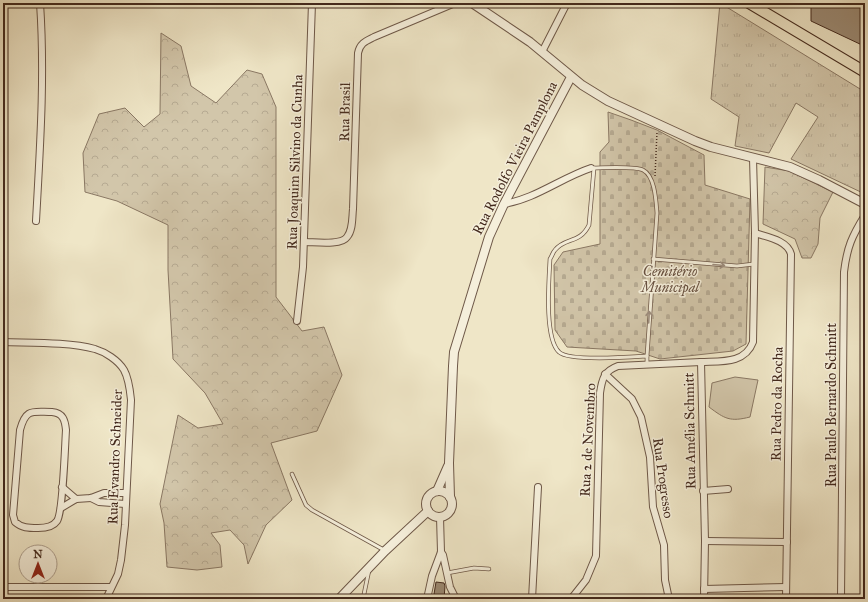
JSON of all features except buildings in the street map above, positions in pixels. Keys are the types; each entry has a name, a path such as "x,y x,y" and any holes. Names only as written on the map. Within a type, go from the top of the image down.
{"main road":[{"path":"749,3 865,72"}],"street":[{"path":"36,221 43,95 43,54 40,3"},
{"name":"Rua Joaquim Silvino da Cunha","path":"297,321 301,291 304,242 312,3"},
{"name":"Rua Brasil","path":"304,242 336,243 344,241 351,229 354,202 358,53 360,47 364,42 374,37 455,3"},
{"path":"472,3 542,52 571,77 608,101 711,147 777,163 803,172 865,204"},
{"path":"542,52 566,5"},
{"name":"Rua Rodolfo Vieira Pamplona","path":"450,497 449,463 454,352 481,258 504,204 571,77"},
{"name":"Rua Amélia Schmitt","path":"704,599 705,542 701,362 731,360 746,354 751,348 754,334 753,158"},
{"path":"504,204 525,200 562,180 593,168"},
{"name":"Rua Paulo Bernardo Schmitt","path":"841,599 844,272 850,242 865,215"},
{"name":"Rua Pedro da Rocha","path":"754,233 783,242 790,249 791,254 786,599"},
{"name":"Rua Evandro Schneider","path":"3,342 56,344 95,349 111,357 124,370 129,382 131,400 125,525 118,574 106,599"},
{"name":"Rua 2 de Novembro","path":"571,599 586,580 596,556 600,393 605,374 612,368 618,366 701,362"},
{"name":"Rua Progresso","path":"605,374 632,400 641,417 650,457 653,507 664,545 665,580 669,599"},
{"path":"52,412 61,415 65,420 66,430 61,508 58,521 53,525 44,528 27,528 14,522 13,515 20,430 25,415 29,413 52,412"},
{"name":"Rua Rodolfo Vieira Pamplona","path":"437,491 449,463"},
{"path":"62,487 76,499"},
{"path":"532,599 538,487"},
{"path":"703,491 728,489"},
{"path":"437,491 444,492 450,497 452,504 450,511 447,514 440,517 433,516 428,511 426,507 426,500 430,494 437,491"},
{"path":"61,508 76,499 91,498 104,493 126,493"},
{"path":"91,498 99,502 125,504"},
{"path":"339,599 370,566 428,511"},
{"path":"427,599 432,576 441,552 440,517"},
{"path":"705,542 787,542"},
{"path":"441,552 450,587 456,599"},
{"path":"3,588 111,587"},
{"path":"704,589 786,587"}],"lane":[{"path":"647,356 568,357 559,353 554,346 551,336 549,324 550,259 556,249 585,233 589,225 593,168 636,168 644,170 654,189 657,213 647,364"},
{"path":"653,259 737,266 754,264"},
{"path":"292,474 306,506 386,551"},
{"path":"363,599 370,566"},
{"path":"447,572 474,568 489,570"}],"path":[{"path":"654,189 657,124"}],"green space":[{"path":"720,3 865,92 865,194 791,159 818,117 796,103 769,153 735,146 739,117 711,99"},
{"path":"161,33 181,46 191,86 216,103 247,70 262,74 276,107 276,297 302,331 324,327 342,375 317,431 271,443 292,500 266,525 248,564 244,545 230,530 211,533 220,545 222,567 197,570 167,567 164,523 160,504 178,415 198,428 223,424 205,393 173,359 168,270 168,225 117,201 85,192 83,153 99,114 125,108 144,127 160,114"},
{"name":"Cemitério Municipal","path":"608,112 657,130 704,155 705,185 750,199 746,344 733,351 660,359 636,351 567,347 555,330 554,265 563,252 600,244 600,152 609,142"},
{"path":"765,167 789,171 833,192 820,218 818,244 811,258 802,258 795,239 763,224"},
{"path":"735,377 758,380 750,417 732,419 724,417 709,407 712,383"}]}
